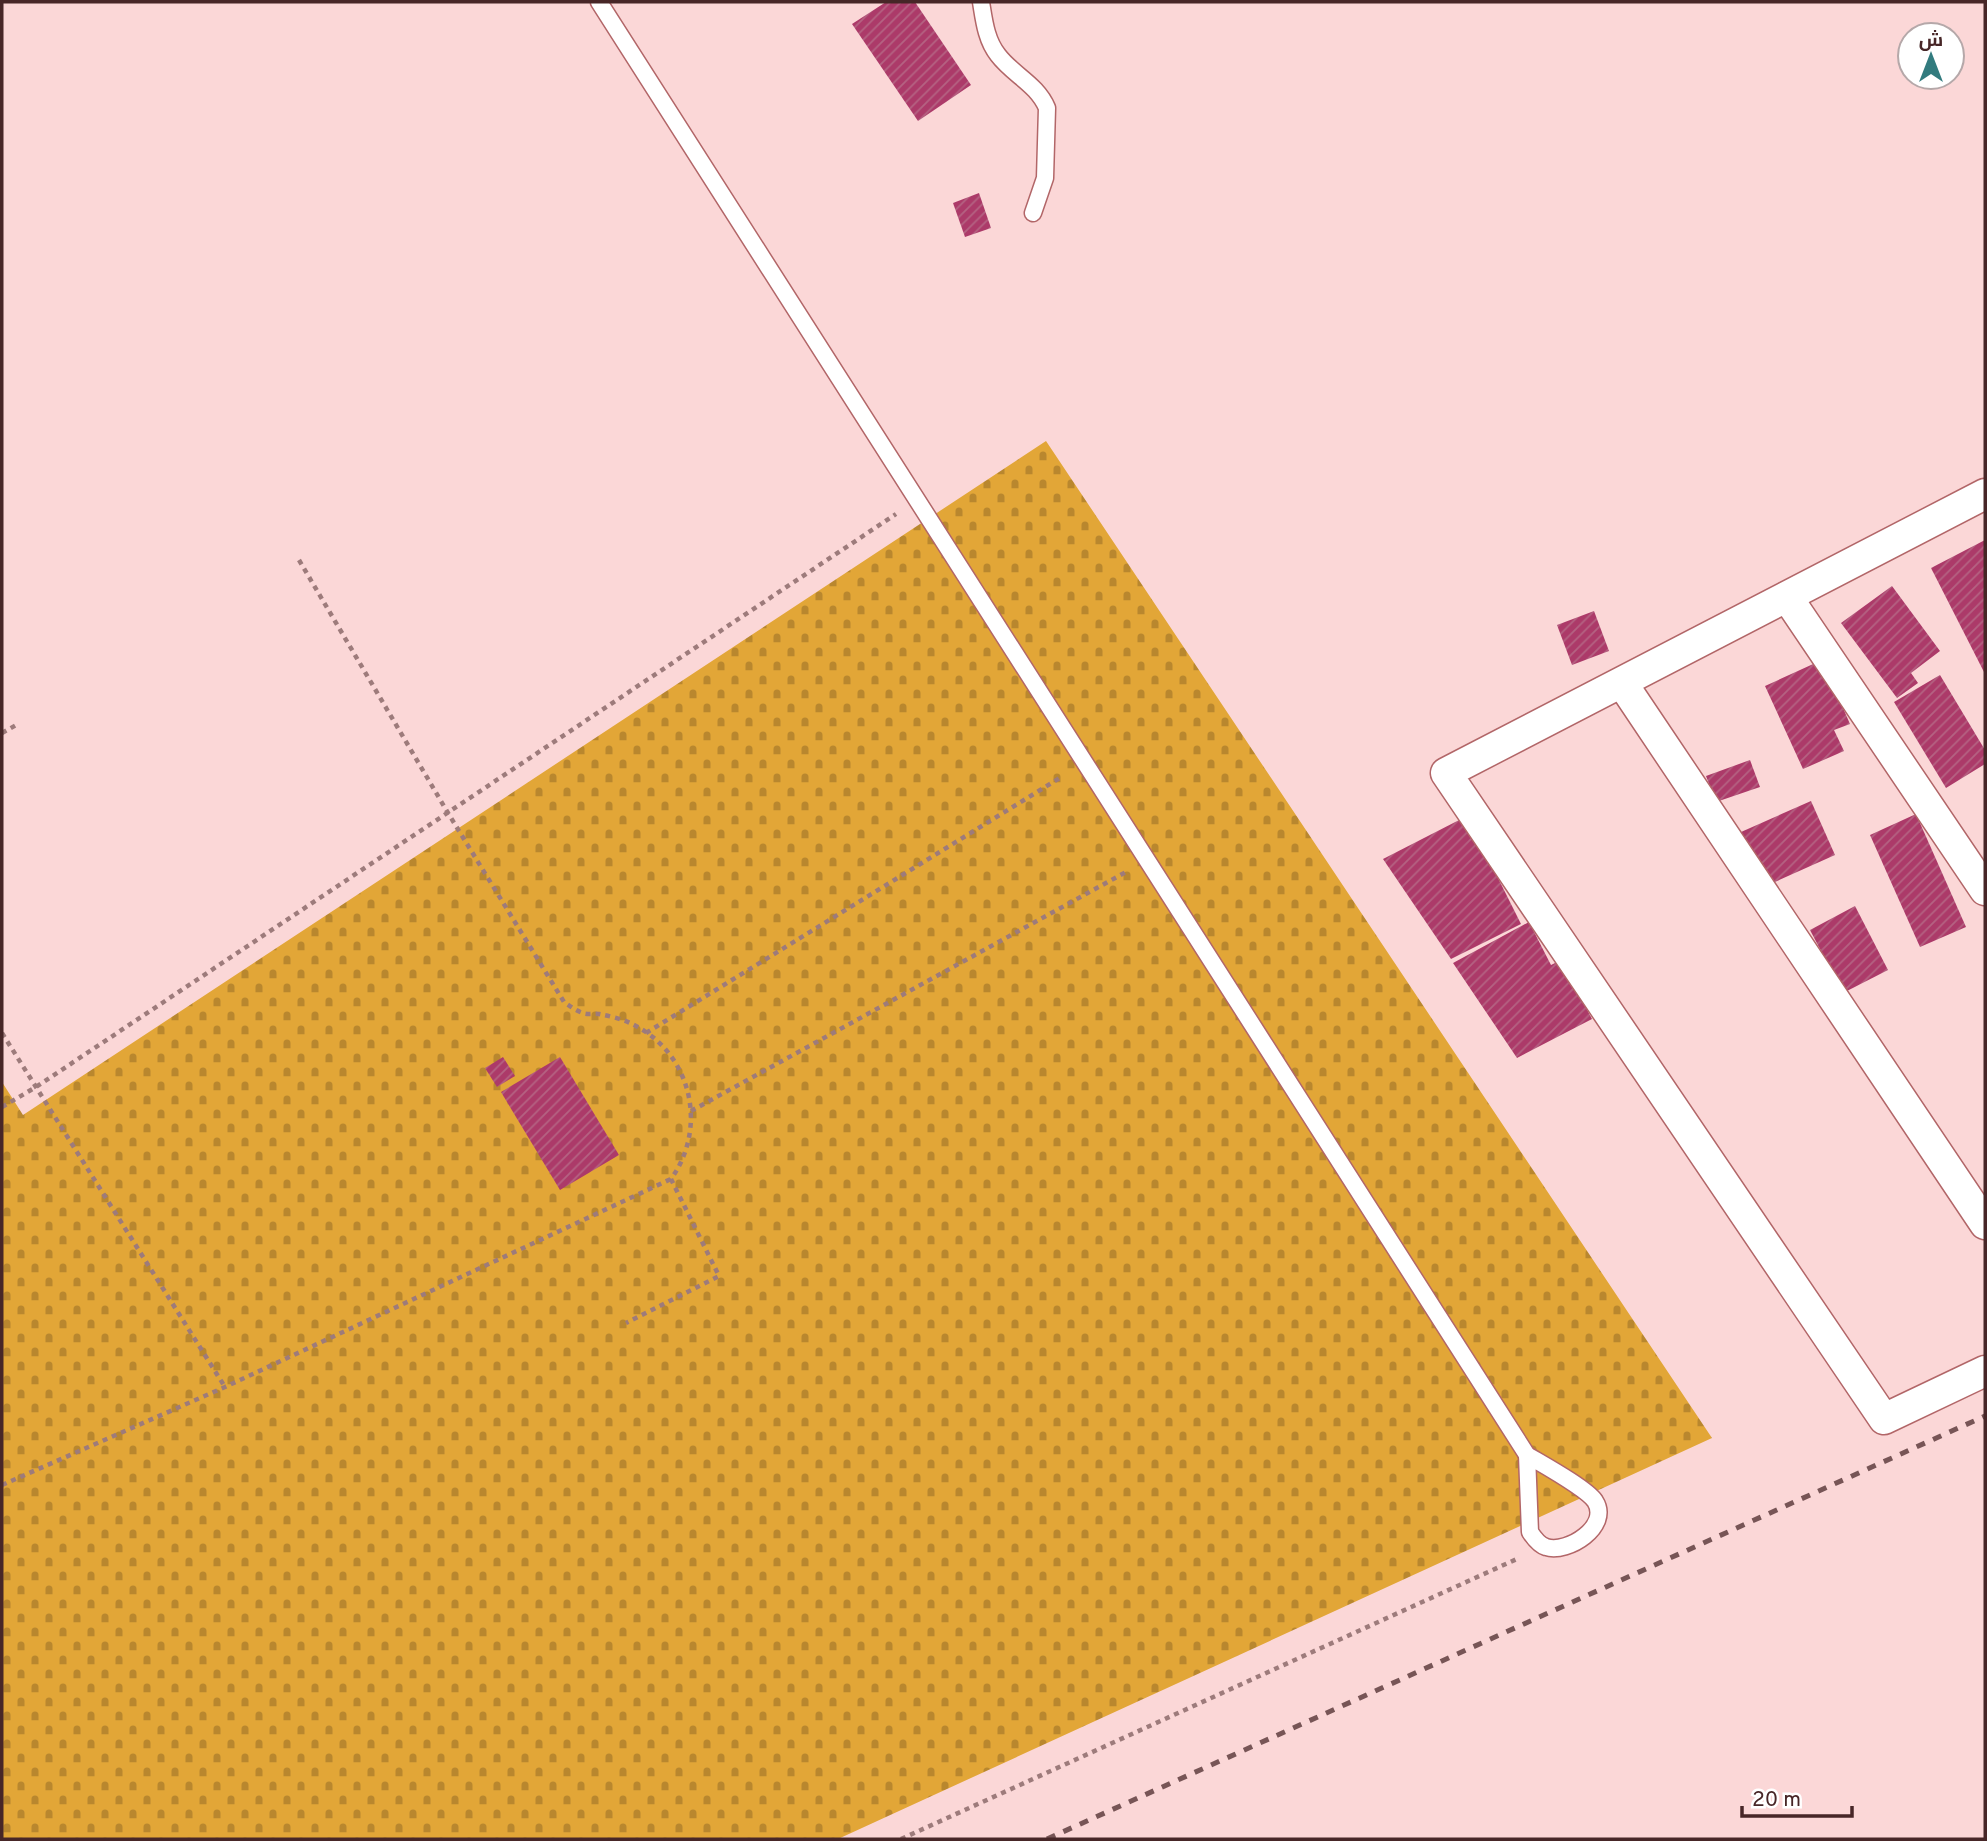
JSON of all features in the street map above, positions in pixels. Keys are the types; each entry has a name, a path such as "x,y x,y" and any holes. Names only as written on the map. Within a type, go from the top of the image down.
{"street":[{"path":"1981,505 1787,597 1446,773 1884,1419 1985,1371"},
{"path":"1787,597 1985,890"},
{"path":"1622,682 1985,1224"}],"lane":[{"path":"599,2 1527,1455 1590,1495 1596,1503 1598,1512 1591,1533 1580,1541 1545,1547 1530,1532 1527,1455"},
{"path":"981,2 990,42 997,54 1036,89 1047,108 1045,178 1033,213"}],"path":[{"path":"2,1107 36,1087 918,500"},
{"path":"2,1485 225,1387 671,1179 681,1165 691,1132 691,1111 690,1098 678,1066 658,1041 630,1023 599,1014 582,1013 564,1002 299,561"},
{"path":"2,733 18,724"},
{"path":"646,1033 1085,763"},
{"path":"691,1111 1147,860"},
{"path":"2,1033 225,1387"},
{"path":"626,1323 719,1276 671,1179"},
{"path":"901,1839 1545,1547"}],"green space":[{"path":"1046,441 1712,1438 838,1839 2,1839 2,1082 23,1115"}],"building":[{"path":"886,2 915,2 971,85 918,121 852,24"},
{"path":"979,193 991,228 965,237 953,203"},
{"path":"1985,540 1985,674 1931,568"},
{"path":"1892,586 1940,651 1911,673 1918,683 1897,698 1841,623"},
{"path":"1594,611 1609,651 1572,665 1557,625"},
{"path":"1822,660 1850,724 1834,730 1844,751 1803,769 1765,686"},
{"path":"1940,675 1985,750 1985,764 1946,788 1894,702"},
{"path":"1750,760 1760,787 1716,802 1706,776"},
{"path":"1811,801 1835,855 1766,886 1741,832"},
{"path":"1916,814 1966,927 1920,947 1870,835"},
{"path":"1467,816 1521,924 1451,959 1383,859"},
{"path":"1855,906 1888,970 1843,993 1810,930"},
{"path":"1529,922 1551,965 1561,960 1592,1019 1517,1058 1453,963"},
{"path":"503,1057 515,1076 497,1087 485,1068"},
{"path":"560,1057 619,1155 560,1190 501,1092"}],"railway":[{"path":"1047,1839 1985,1416"}]}
